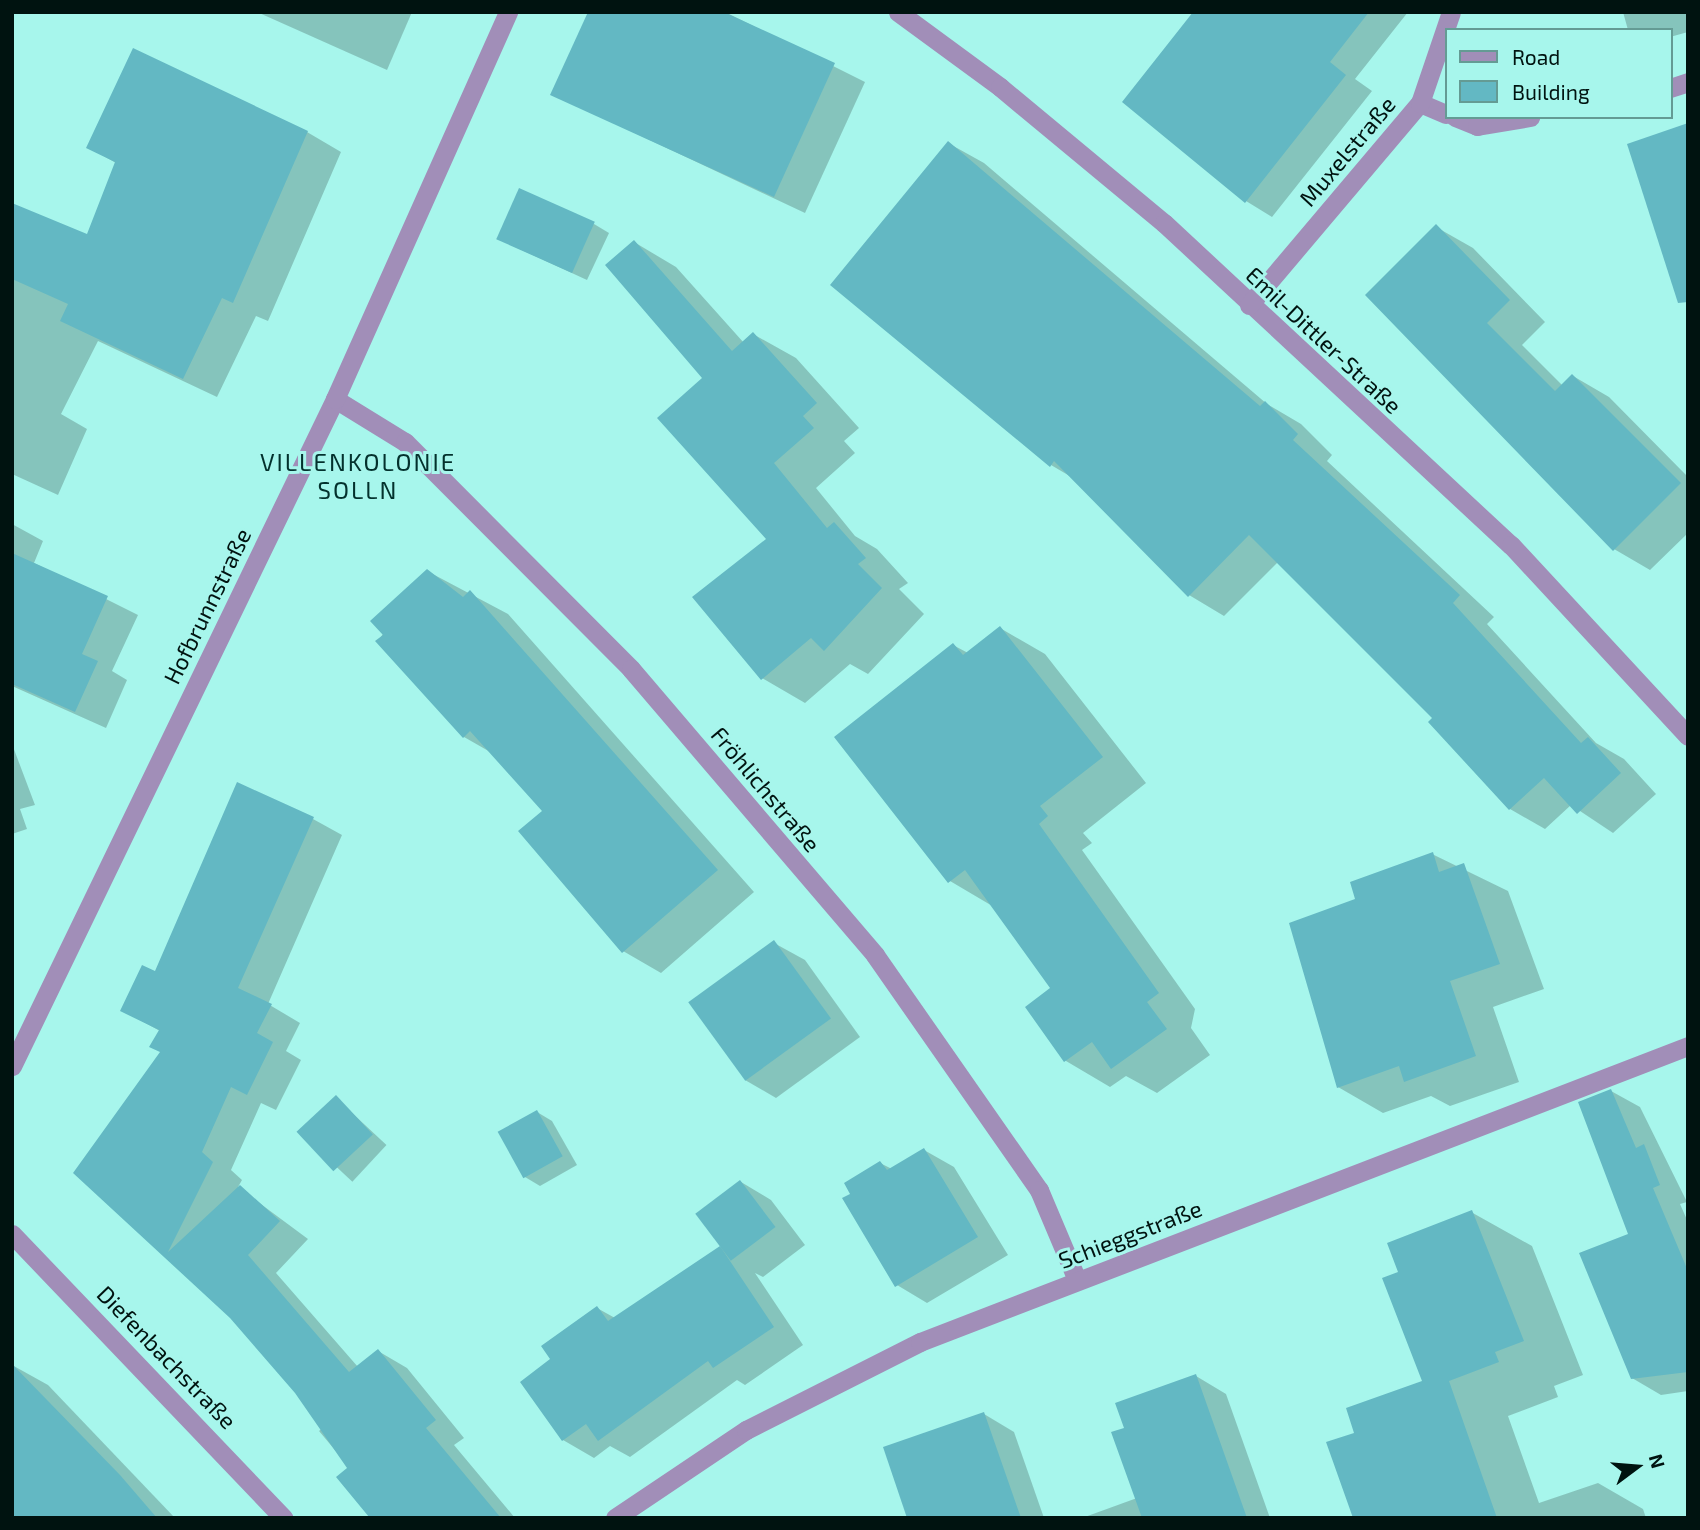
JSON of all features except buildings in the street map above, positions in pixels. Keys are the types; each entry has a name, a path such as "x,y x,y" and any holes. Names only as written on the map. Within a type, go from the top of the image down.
{"street":[{"name":"Hofbrunnstraße","path":"12,1066 335,398 508,12"},
{"name":"Emil-Dittler-Straße","path":"898,12 1164,223 1249,305 1511,545 1688,736"},
{"name":"Muxelstraße","path":"1249,305 1420,103 1444,33"},
{"path":"1420,103 1444,113"},
{"path":"1460,119 1477,126 1518,119"},
{"name":"Fröhlichstraße","path":"335,398 405,442 631,669 875,955 1039,1190 1077,1280"},
{"name":"Schieggstraße","path":"615,1518 746,1430 920,1342 1688,1046"},
{"name":"Diefenbachstraße","path":"12,1234 283,1518"}],"district":[{"name":"VILLENKOLONIE SOLLN","path":"358,476"}]}
